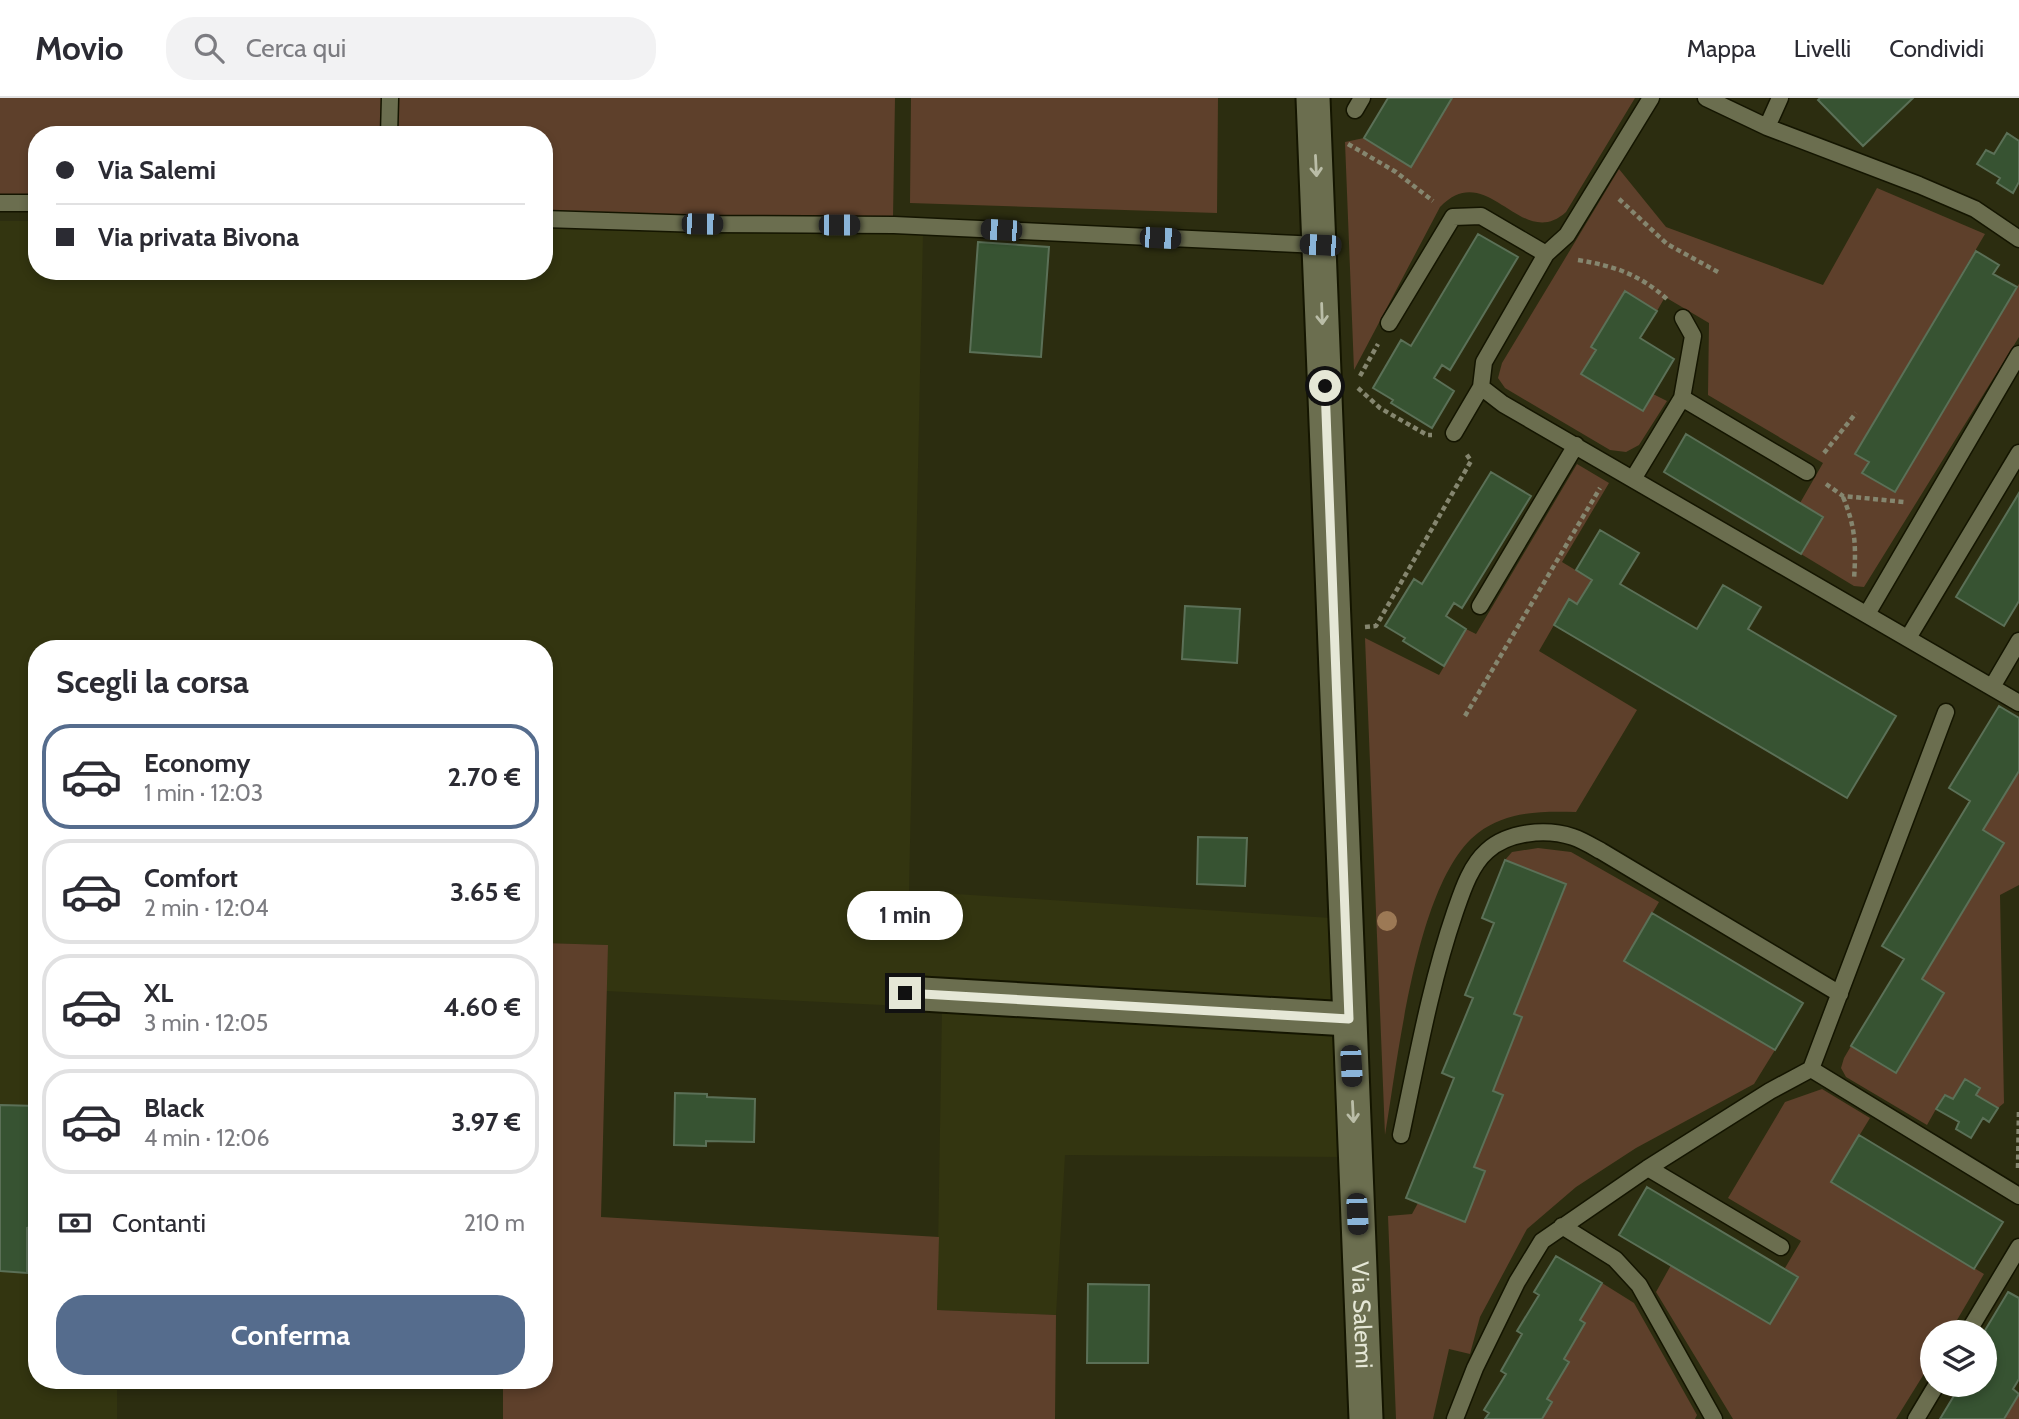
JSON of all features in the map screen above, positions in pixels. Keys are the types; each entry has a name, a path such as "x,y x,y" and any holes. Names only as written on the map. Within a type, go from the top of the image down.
{"street":[{"name":"Via Salemi","path":"1313,98 1366,1419"},
{"path":"905,993 1349,1019"}],"lane":[{"path":"389,126 390,98"},
{"path":"1454,433 1481,387 1484,362 1546,254 1567,235 1651,98"},
{"path":"1706,98 1767,127 1975,209 2019,239"},
{"path":"1767,127 1780,98"},
{"path":"0,202 28,203"},
{"path":"1389,323 1453,217 1481,216 1546,254"},
{"path":"553,219 702,224 894,225 1320,245"},
{"path":"1633,479 1682,398 1693,335 1683,318"},
{"path":"1867,614 2019,354"},
{"path":"1481,387 1503,404 2019,704"},
{"path":"1682,398 1807,472"},
{"path":"1480,606 1576,445"},
{"path":"1908,638 2019,453"},
{"path":"1992,687 2019,641"},
{"path":"1455,1419 1475,1368 1517,1282 1542,1241 1648,1168 1770,1091 1811,1069 1947,712"},
{"path":"1401,1135 1440,957 1462,893 1486,851 1508,837 1539,832 1572,836 1840,995"},
{"path":"1811,1069 2019,1195"},
{"path":"1648,1168 1781,1247"},
{"path":"1562,1226 1615,1259 1639,1285 1714,1419"},
{"path":"1975,1320 2019,1247"},
{"path":"1916,1419 1929,1397"}],"path":[{"path":"1345,142 1396,172 1453,217"},
{"path":"1601,181 1667,244 1718,272"},
{"path":"1546,254 1614,266 1643,281 1665,297 1683,318"},
{"path":"1357,628 1376,626 1471,461 1454,433 1427,435 1380,408 1355,385 1389,323"},
{"path":"1857,413 1807,472 1843,496 1909,502 1926,513"},
{"path":"1465,716 1613,467"},
{"path":"1843,496 1853,520 1856,542 1854,586 1867,614"},
{"path":"2019,1110 2019,1195"}],"shaded area":[{"path":"0,98 895,98 893,217 553,216 553,126 28,126 28,208 0,208"},
{"path":"911,98 1218,98 1217,213 910,203"},
{"path":"1452,98 1635,98 1566,212 1550,222 1534,221 1474,192 1457,195 1440,207 1354,370 1345,142 1364,138 1411,166"},
{"path":"1619,169 1666,227 1823,285 1877,188 1985,234 1855,454 1869,462 1863,472 2019,284 2019,337 1864,587 1854,586 1801,554 1823,517 1800,503 1823,463 1708,395 1709,323 1665,297 1657,311 1624,292 1592,347 1596,350 1581,373 1653,394 1667,401 1639,445 1626,452 1610,450 1505,388 1498,378 1502,363"},
{"path":"0,221 28,221 28,280 553,280 553,228 923,233 909,891 1331,918 1342,1157 1065,1155 1056,1315 937,1310 942,1008 606,991 608,945 553,943 553,640 28,640 28,1389 234,1389 117,1390 117,1419 0,1419"},
{"path":"1577,464 1609,483 1562,562 1592,580 1577,604 1569,599 1539,651 1637,710 1576,812 1537,812 1500,820 1478,833 1457,856 1439,889 1413,973 1385,1135 1365,638 1439,675 1466,629 1476,634"},
{"path":"2019,771 2019,885 2000,895 2004,1103 1998,1108 1976,1095 1980,1088 1965,1079 1953,1099 1944,1095 1927,1125 1846,1077 1841,1068 1851,1046 1896,1073 1944,994 1922,979 2004,844 1983,830"},
{"path":"1538,848 1571,852 1659,902 1624,961 1775,1050 1754,1084 1636,1148 1576,1187 1527,1229 1480,1317 1470,1354 1449,1349 1433,1419 1396,1419 1388,1216 1412,1214 1418,1203 1464,1222 1474,1167 1503,1095 1493,1091 1522,1018 1514,1014 1566,885 1505,860 1512,852"},
{"path":"553,943 608,945 601,1217 939,1237 937,1310 1056,1315 1055,1419 503,1419 503,1389 553,1389"},
{"path":"1822,1089 1870,1118 1831,1182 1984,1274 1957,1320 1920,1320 1920,1380 1896,1419 1733,1419 1656,1292 1671,1265 1770,1324 1798,1277 1785,1268 1801,1241 1728,1198 1785,1102"},
{"path":"1602,1283 1634,1303 1697,1415 1695,1419 1542,1419 1552,1402 1547,1399 1564,1359 1585,1323 1580,1320"},
{"path":"2019,1394 2019,1419 2004,1419"}],"building":[{"path":"1388,98 1452,98 1411,167 1364,138"},
{"path":"1913,98 1863,146 1818,100"},
{"path":"2007,133 2019,141 2019,182 2013,193 1997,183 2000,178 1977,164 1986,150 1994,154"},
{"path":"1478,234 1518,257 1450,370 1442,365 1434,378 1454,391 1432,428 1391,403 1393,400 1373,388 1401,340 1411,346"},
{"path":"978,242 1049,247 1041,357 970,352"},
{"path":"1976,251 1999,265 1993,274 2017,287 1895,492 1862,473 1869,462 1855,454"},
{"path":"1625,291 1657,311 1640,338 1674,359 1643,411 1581,374 1596,350 1591,347"},
{"path":"1686,434 1823,517 1801,554 1664,472"},
{"path":"1491,472 1531,496 1462,608 1454,603 1446,616 1466,629 1444,666 1403,641 1405,638 1385,626 1414,579 1422,584"},
{"path":"2019,493 2019,601 2004,626 1956,597"},
{"path":"1600,530 1639,553 1620,584 1697,629 1723,585 1761,607 1748,629 1896,716 1847,798 1554,625 1569,599 1577,604 1592,580 1576,570"},
{"path":"1185,606 1240,609 1237,663 1182,659"},
{"path":"1999,706 2019,718 2019,771 1983,830 2004,843 1922,979 1944,993 1896,1073 1851,1046 1904,959 1882,946 1970,801 1949,788"},
{"path":"1198,837 1247,838 1245,886 1197,884"},
{"path":"1505,860 1566,884 1514,1014 1522,1017 1493,1091 1503,1095 1474,1167 1485,1171 1465,1222 1406,1198 1454,1078 1442,1073 1473,998 1465,995 1494,923 1482,918"},
{"path":"1652,913 1803,1003 1775,1050 1624,961"},
{"path":"1965,1079 1980,1088 1976,1095 1998,1108 1989,1122 1983,1118 1971,1138 1956,1129 1959,1122 1936,1109 1945,1095 1953,1099"},
{"path":"675,1093 755,1099 754,1142 706,1141 706,1146 674,1145"},
{"path":"0,1105 28,1106 27,1273 0,1271"},
{"path":"1859,1135 2003,1222 1974,1269 1831,1182"},
{"path":"1647,1187 1798,1277 1770,1324 1619,1235"},
{"path":"1556,1256 1602,1283 1580,1320 1585,1323 1564,1359 1569,1362 1547,1399 1552,1402 1542,1419 1485,1419 1489,1413 1484,1410 1506,1374 1501,1371 1522,1334 1517,1331 1539,1295 1534,1292"},
{"path":"1088,1284 1149,1285 1148,1363 1087,1363"},
{"path":"2008,1292 2019,1298 2019,1379 2013,1389 2019,1394 2004,1419 1940,1419 1953,1397 1997,1397 1997,1320 1991,1320"}],"route":[{"path":"905,993 1349,1019 1325,386"}]}
